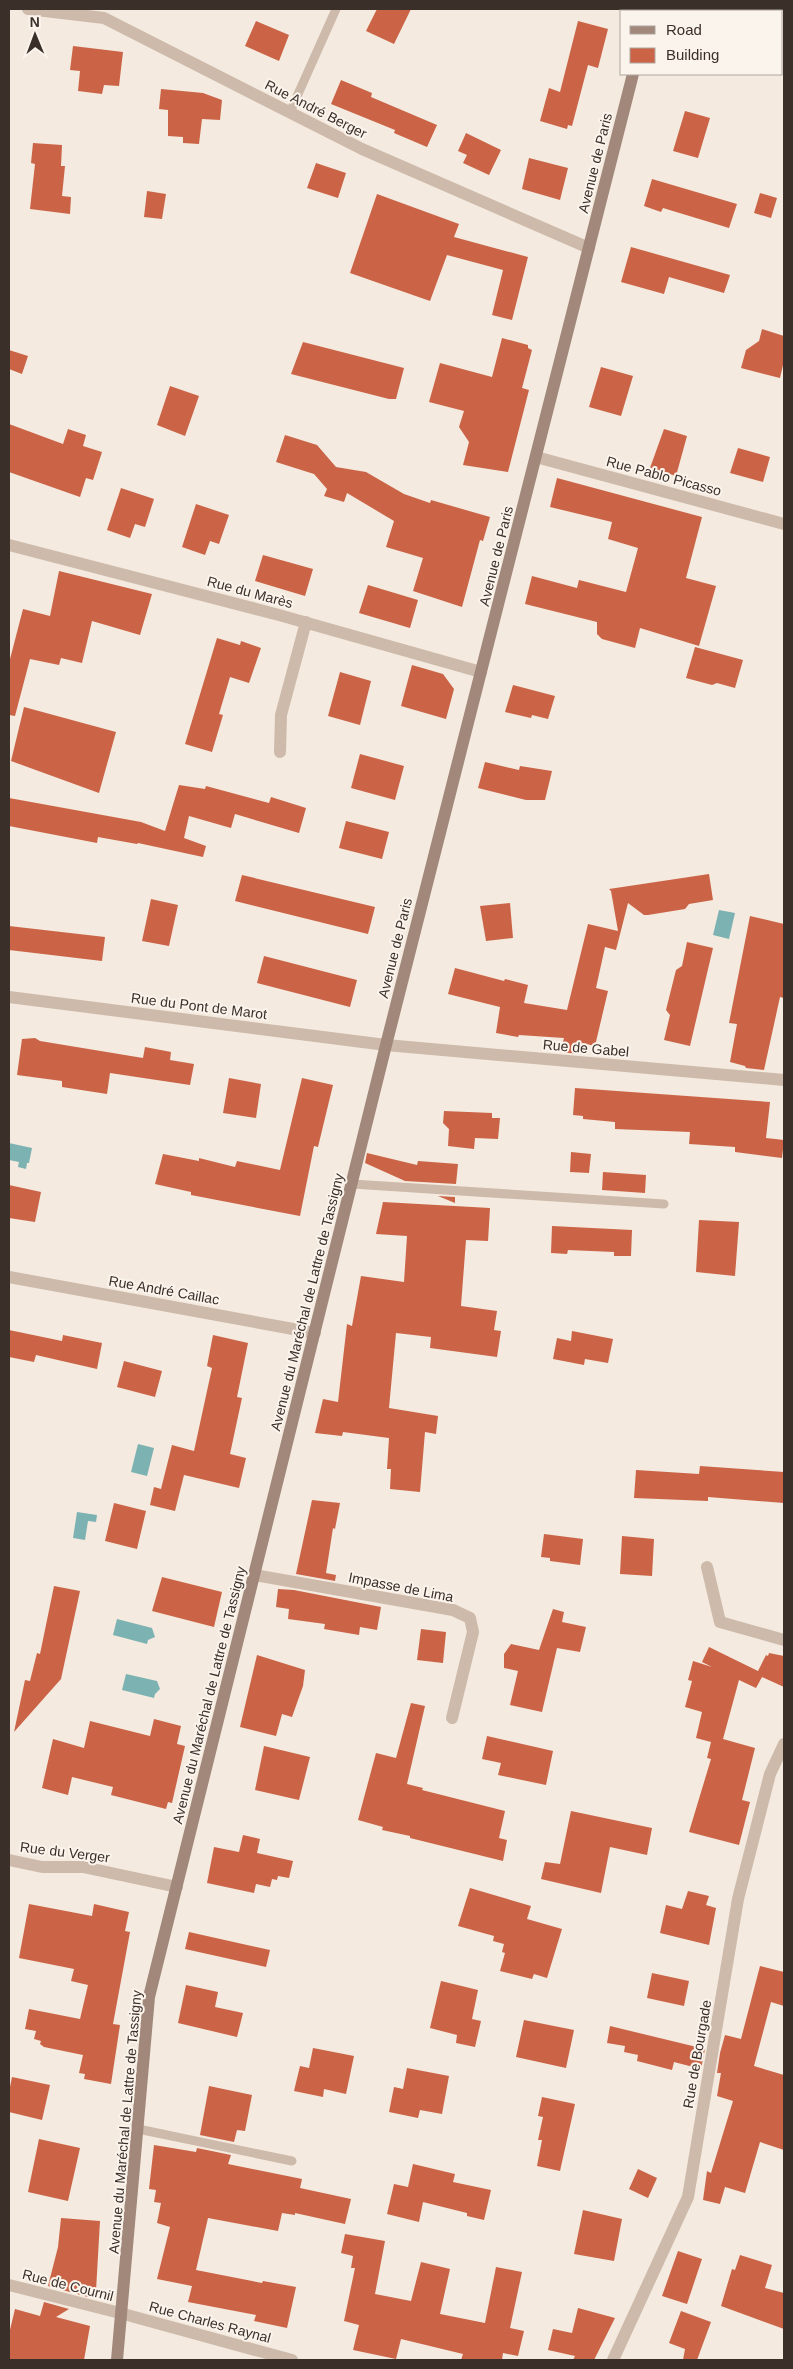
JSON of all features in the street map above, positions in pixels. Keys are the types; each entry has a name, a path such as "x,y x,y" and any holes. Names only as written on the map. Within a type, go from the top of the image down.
{"main road":[{"name":"Avenue de Paris","path":"386,1045 634,75"},
{"name":"Avenue du Maréchal de Lattre de Tassigny","path":"118,2360 120,2313 127,2266 149,1997 386,1045"}],"street":[{"name":"Rue André Berger","path":"33,9 104,18 362,149 589,248"},
{"name":"Rue Pablo Picasso","path":"536,457 784,524"},
{"name":"Rue du Marès","path":"9,545 306,622 481,672"},
{"path":"280,752 281,715 306,622"},
{"name":"Rue du Pont de Marot","path":"9,997 386,1045"},
{"name":"Rue de Gabel","path":"386,1045 784,1080"},
{"name":"Rue André Caillac","path":"9,1277 315,1333"},
{"path":"707,1567 720,1622 784,1640"},
{"name":"Impasse de Lima","path":"254,1576 452,1610 470,1618 473,1632 452,1718"},
{"name":"Rue de Bourgade","path":"613,2360 688,2197 738,1899 770,1774 784,1744"},
{"name":"Rue du Verger","path":"9,1860 42,1867 83,1867 177,1887"},
{"name":"Rue de Cournil","path":"9,2285 120,2313"},
{"name":"Rue Charles Raynal","path":"120,2313 292,2360"}],"lane":[{"path":"290,112 336,9"},
{"path":"352,1184 664,1204"},
{"path":"138,2129 292,2161"}],"water":[{"path":"719,910 735,913 729,939 713,935"},
{"path":"9,1143 32,1148 26,1169 18,1167 19,1162 9,1160"},
{"path":"138,1444 154,1448 147,1476 131,1472"},
{"path":"77,1512 97,1515 96,1522 88,1521 85,1540 73,1538"},
{"path":"117,1619 152,1628 155,1637 148,1640 147,1644 113,1635"},
{"path":"126,1674 157,1681 160,1689 154,1698 122,1690"}],"building":[{"path":"377,9 411,9 394,44 366,31"},
{"path":"256,21 289,35 279,61 245,46"},
{"path":"578,21 608,29 598,68 588,65 572,126 568,125 567,129 540,121 549,88 560,92"},
{"path":"73,46 123,52 119,86 104,85 102,94 78,91 80,71 70,70"},
{"path":"341,80 372,93 371,97 437,125 427,147 394,133 395,130 331,104"},
{"path":"161,89 203,93 222,100 220,120 202,119 199,144 183,143 183,137 168,136 168,110 159,109"},
{"path":"685,111 710,118 698,158 673,151"},
{"path":"466,133 501,150 489,175 463,163 467,155 458,151"},
{"path":"33,143 62,145 61,166 65,166 62,196 71,197 70,214 30,209 35,164 31,163"},
{"path":"529,158 568,168 560,200 522,189"},
{"path":"316,163 346,173 338,198 307,188"},
{"path":"652,179 737,204 729,228 663,208 661,212 644,206"},
{"path":"147,191 166,194 162,219 144,217"},
{"path":"760,193 777,198 771,218 754,213"},
{"path":"377,194 459,224 454,237 528,257 512,320 492,315 503,270 447,255 430,301 350,273"},
{"path":"631,247 730,275 724,293 669,277 664,294 621,282"},
{"path":"762,329 784,336 784,361 780,378 741,368 746,350 759,341"},
{"path":"502,338 528,345 528,348 532,350 522,388 529,390 508,472 463,465 469,442 459,427 464,411 429,402 440,363 492,377"},
{"path":"303,342 404,368 396,399 389,399 291,374"},
{"path":"9,350 28,356 22,374 9,369"},
{"path":"601,367 633,376 621,416 589,407"},
{"path":"170,386 199,396 185,436 157,425"},
{"path":"9,424 63,444 68,429 86,435 83,446 102,452 93,480 86,478 80,497 9,472"},
{"path":"664,429 687,436 676,476 650,468"},
{"path":"285,435 317,445 336,467 366,472 404,494 430,503 431,500 490,517 483,541 480,540 462,607 413,591 423,558 386,547 394,521 347,493 344,502 324,496 327,489 314,474 276,462"},
{"path":"738,448 770,457 763,482 730,473"},
{"path":"557,478 702,517 686,578 716,586 699,646 640,628 635,648 602,639 597,634 597,622 525,604 532,576 577,588 579,580 626,592 638,548 608,539 612,522 550,507"},
{"path":"121,488 154,499 145,527 135,524 130,538 107,530"},
{"path":"196,504 229,515 219,544 210,541 205,555 182,547"},
{"path":"263,555 313,569 305,596 255,581"},
{"path":"59,571 152,594 140,635 92,621 82,663 61,658 59,665 30,659 15,716 9,715 9,663 23,609 50,616"},
{"path":"368,585 418,600 410,628 359,613"},
{"path":"217,638 240,645 241,641 261,648 249,683 230,677 219,714 223,715 212,752 185,744"},
{"path":"695,647 743,660 735,688 717,683 712,685 686,678"},
{"path":"412,665 443,674 454,689 446,719 401,706"},
{"path":"340,672 371,681 360,725 328,716"},
{"path":"513,685 555,696 548,719 532,715 531,718 505,712"},
{"path":"24,707 116,732 99,793 11,761"},
{"path":"360,754 404,766 395,800 351,788"},
{"path":"485,762 519,770 520,766 552,771 545,800 526,800 478,788"},
{"path":"179,785 205,789 206,786 269,803 271,797 306,808 299,833 235,814 231,828 189,816 184,838 206,846 203,857 138,843 98,837 97,843 9,826 9,798 141,822 165,831"},
{"path":"346,821 389,832 382,859 339,848"},
{"path":"709,874 713,900 689,904 685,909 648,915 644,915 628,903 616,950 605,947 596,988 608,991 595,1046 582,1043 580,1054 560,1052 564,1038 519,1035 518,1037 496,1033 500,1007 448,994 455,968 504,981 505,979 528,985 524,1003 567,1010 588,924 618,931 611,891 609,889"},
{"path":"242,875 375,907 368,934 235,901"},
{"path":"151,899 178,905 169,946 142,941"},
{"path":"510,903 513,938 486,941 480,906"},
{"path":"750,916 784,924 784,998 780,997 764,1070 746,1068 745,1066 730,1062 737,1024 729,1023"},
{"path":"9,926 105,937 102,961 9,950"},
{"path":"687,942 713,948 690,1046 664,1040 670,1015 666,1010 676,970 682,966"},
{"path":"264,956 357,980 350,1007 257,983"},
{"path":"35,1038 40,1041 143,1058 145,1047 171,1052 170,1060 194,1064 190,1085 110,1073 107,1094 62,1087 62,1081 17,1075 22,1039"},
{"path":"229,1078 261,1084 256,1118 223,1113"},
{"path":"302,1078 333,1085 318,1147 314,1146 300,1216 191,1195 191,1192 155,1184 163,1154 199,1161 199,1158 235,1167 237,1161 280,1170"},
{"path":"575,1088 770,1102 766,1138 784,1140 782,1158 735,1152 735,1147 689,1144 690,1132 615,1129 615,1122 583,1119 583,1116 573,1115"},
{"path":"444,1111 492,1113 492,1118 500,1118 498,1139 475,1138 474,1149 448,1146 449,1129 443,1123"},
{"path":"571,1152 591,1154 589,1173 570,1172"},
{"path":"367,1153 417,1165 418,1161 458,1164 456,1184 405,1181 365,1163"},
{"path":"603,1172 646,1175 645,1193 602,1190"},
{"path":"9,1185 41,1192 35,1222 9,1218"},
{"path":"438,1196 455,1197 455,1203"},
{"path":"383,1202 490,1208 488,1241 466,1240 461,1306 497,1311 494,1330 501,1331 497,1357 430,1348 431,1337 396,1333 389,1408 438,1416 436,1434 425,1432 420,1492 390,1489 391,1469 387,1469 389,1438 343,1432 342,1436 315,1433 323,1399 338,1402 347,1324 352,1326 361,1276 404,1282 407,1236 376,1234"},
{"path":"699,1220 739,1222 735,1276 696,1272"},
{"path":"552,1226 632,1230 631,1256 614,1256 614,1252 568,1250 567,1254 551,1253"},
{"path":"9,1330 62,1341 63,1335 102,1343 97,1369 36,1355 34,1362 9,1357"},
{"path":"572,1331 613,1339 608,1363 585,1359 584,1365 553,1359 557,1338 571,1341"},
{"path":"213,1335 248,1343 237,1397 242,1398 230,1454 246,1458 239,1488 184,1475 175,1511 150,1505 154,1487 161,1489 172,1445 194,1451 212,1368 207,1366"},
{"path":"124,1361 162,1371 155,1397 117,1387"},
{"path":"700,1466 784,1472 784,1503 708,1497 708,1501 634,1498 636,1470 699,1474"},
{"path":"312,1500 340,1503 335,1529 333,1528 326,1573 336,1575 335,1581 296,1574"},
{"path":"114,1503 146,1511 137,1549 105,1541"},
{"path":"544,1534 583,1539 580,1565 550,1561 550,1558 541,1557"},
{"path":"622,1536 654,1539 652,1576 620,1574"},
{"path":"162,1577 222,1592 214,1627 152,1611"},
{"path":"54,1586 80,1591 61,1679 14,1732 25,1680 30,1681 37,1653 40,1654"},
{"path":"278,1589 294,1590 381,1607 377,1630 360,1627 359,1635 324,1629 325,1624 288,1619 289,1609 276,1607"},
{"path":"553,1609 564,1612 562,1622 586,1627 580,1652 557,1648 542,1712 510,1705 518,1671 504,1668 504,1654 511,1644 539,1650"},
{"path":"421,1629 446,1632 443,1663 417,1660"},
{"path":"709,1647 758,1671 766,1655 768,1656 769,1653 784,1656 784,1687 762,1677 756,1688 739,1680 723,1739 755,1748 742,1800 750,1802 739,1845 689,1832 711,1759 707,1758 711,1742 696,1738 702,1712 685,1707 692,1681 688,1680 693,1661 712,1667 702,1662"},
{"path":"257,1655 305,1670 303,1686 292,1717 282,1714 276,1736 240,1727"},
{"path":"411,1703 425,1706 407,1784 423,1788 422,1790 505,1811 499,1838 507,1840 503,1861 410,1838 410,1836 382,1830 383,1827 358,1820 376,1753 396,1758"},
{"path":"154,1719 181,1726 177,1744 185,1746 172,1803 168,1802 166,1809 111,1795 113,1787 72,1777 68,1795 42,1788 53,1739 84,1748 90,1721 150,1736"},
{"path":"487,1736 553,1751 546,1785 498,1775 501,1763 482,1759"},
{"path":"264,1746 310,1757 299,1800 255,1790"},
{"path":"571,1811 652,1828 647,1855 610,1847 601,1893 541,1879 545,1862 560,1864"},
{"path":"243,1835 260,1839 257,1853 293,1861 289,1878 278,1876 277,1880 272,1879 270,1887 256,1884 254,1893 207,1883 214,1847 239,1852"},
{"path":"470,1888 531,1906 527,1919 562,1929 547,1978 534,1974 532,1979 500,1971 505,1953 502,1952 504,1944 493,1941 494,1936 458,1926"},
{"path":"688,1891 709,1896 706,1905 716,1908 709,1945 660,1933 666,1905 682,1909"},
{"path":"29,1904 92,1916 94,1904 129,1912 125,1931 130,1932 113,2024 120,2025 111,2084 84,2079 85,2074 79,2073 83,2055 44,2047 40,2044 41,2041 34,2039 36,2031 25,2029 29,2009 80,2019 88,1985 71,1981 74,1969 19,1958"},
{"path":"189,1932 270,1950 266,1967 185,1949"},
{"path":"760,1966 784,1972 784,2006 771,2002 754,2066 784,2075 784,2150 760,2142 745,2193 725,2187 720,2204 703,2200 707,2171 711,2173 733,2101 717,2096 721,2073 717,2073 720,2053 725,2035 741,2039"},
{"path":"652,1973 689,1981 684,2006 647,1998"},
{"path":"441,1981 478,1990 472,2019 481,2021 475,2047 456,2043 457,2035 430,2028"},
{"path":"186,1985 218,1992 215,2007 243,2013 237,2037 178,2023"},
{"path":"524,2020 574,2030 566,2068 516,2057"},
{"path":"610,2026 705,2049 701,2069 674,2062 672,2070 637,2061 638,2055 624,2052 625,2046 607,2043"},
{"path":"313,2048 354,2056 346,2094 324,2089 323,2097 294,2091 300,2066 309,2068"},
{"path":"407,2068 449,2076 442,2114 420,2110 418,2118 389,2112 394,2087 403,2089"},
{"path":"12,2077 50,2085 42,2120 9,2112 9,2092"},
{"path":"209,2086 252,2095 245,2131 237,2130 234,2142 200,2135"},
{"path":"542,2097 575,2104 560,2171 537,2166 542,2140 538,2140 543,2117 538,2116"},
{"path":"39,2139 80,2148 68,2201 28,2192"},
{"path":"154,2145 196,2152 197,2148 231,2155 228,2164 302,2179 300,2188 351,2199 345,2224 295,2213 295,2215 282,2213 278,2231 208,2218 196,2270 262,2283 263,2281 296,2287 287,2328 254,2321 256,2315 188,2302 192,2286 157,2279 170,2227 157,2223 161,2203 154,2202 156,2190 149,2189"},
{"path":"413,2164 455,2174 453,2182 491,2190 484,2220 467,2216 467,2213 423,2202 419,2222 387,2214 394,2184 408,2187"},
{"path":"638,2169 657,2178 648,2198 629,2189"},
{"path":"583,2210 622,2219 614,2261 574,2254"},
{"path":"61,2218 100,2221 96,2291 88,2297 48,2286 58,2247"},
{"path":"345,2234 385,2241 375,2294 411,2301 421,2262 450,2269 440,2314 485,2323 496,2267 522,2272 510,2328 524,2331 518,2356 503,2353 502,2360 461,2360 463,2354 401,2339 396,2359 353,2350 359,2325 344,2321 355,2268 351,2268 353,2256 341,2253"},
{"path":"678,2251 702,2259 687,2304 662,2296"},
{"path":"740,2255 772,2265 765,2288 784,2293 784,2329 721,2306 732,2269 735,2270"},
{"path":"44,2302 69,2309 56,2317 90,2326 84,2360 9,2360 9,2334 15,2309 40,2316"},
{"path":"578,2308 615,2318 594,2360 573,2360 575,2356 548,2350 553,2329 572,2333"},
{"path":"681,2311 711,2322 697,2360 683,2360 685,2349 669,2343"}]}
